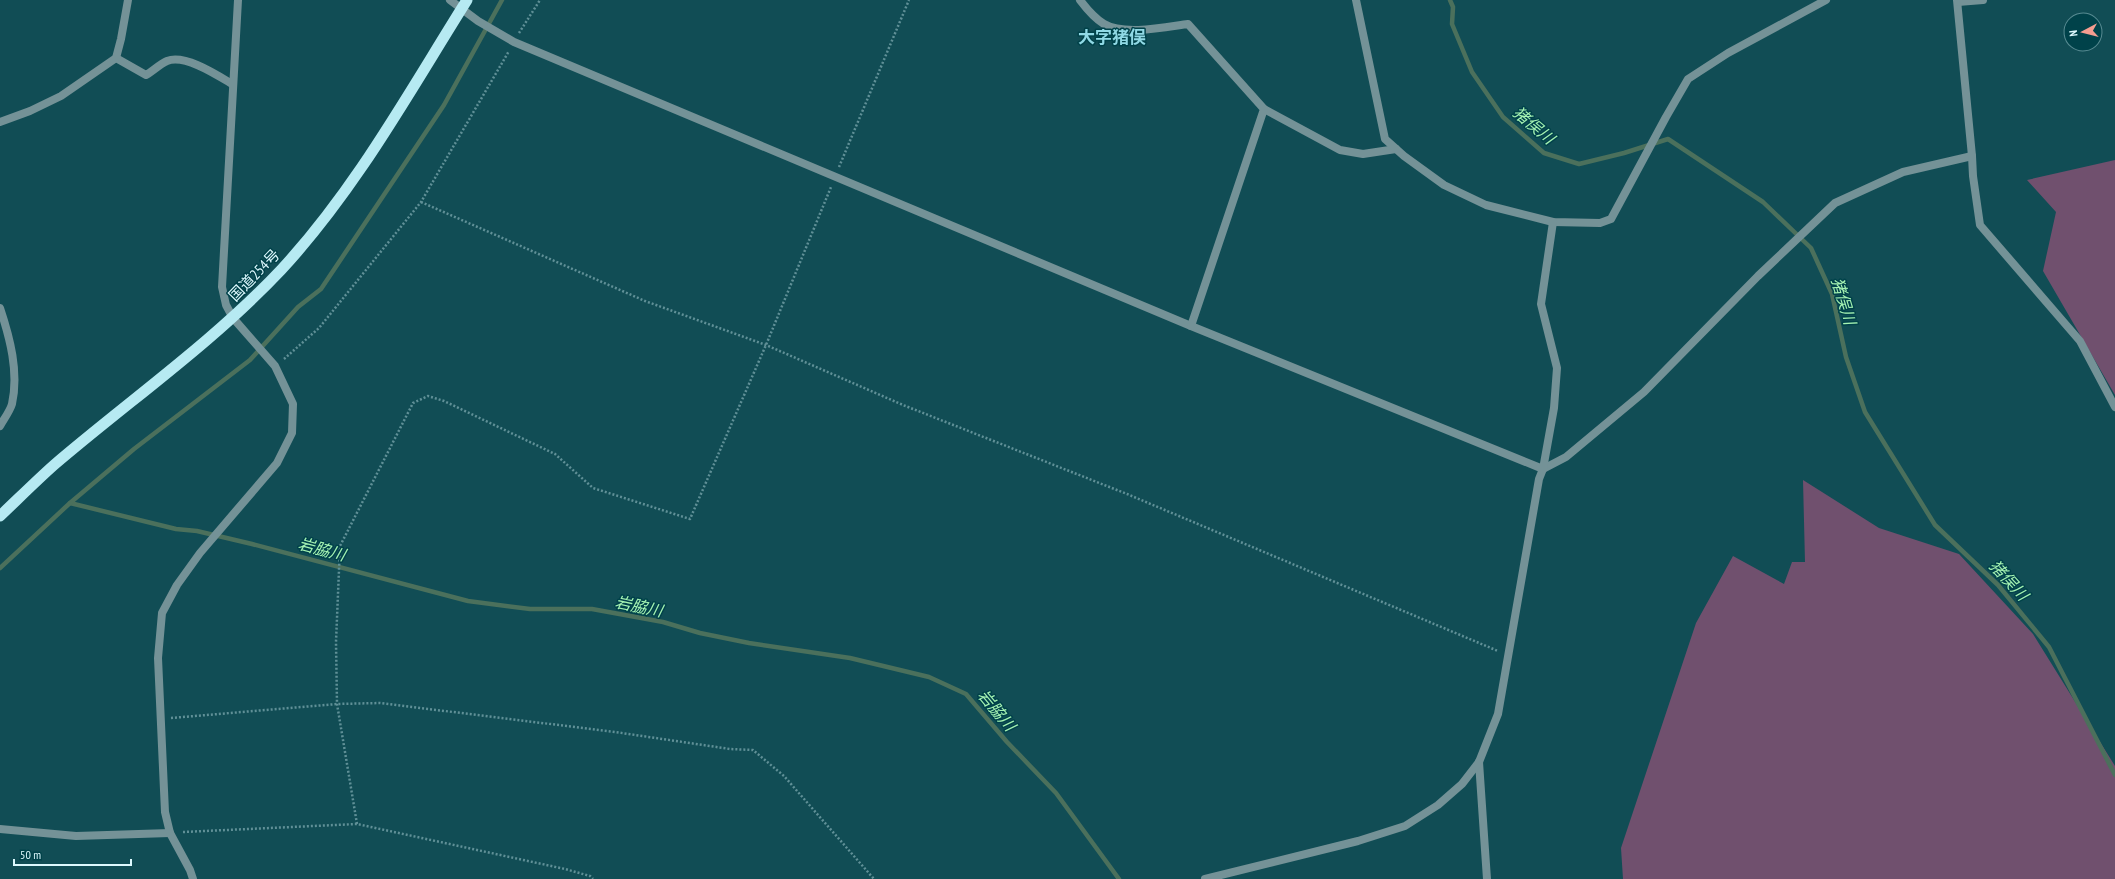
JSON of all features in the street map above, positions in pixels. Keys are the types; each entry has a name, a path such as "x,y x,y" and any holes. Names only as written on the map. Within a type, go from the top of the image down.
{"highway":[{"name":"国道254号","path":"0,516 54,466 234,318 282,269 328,215 367,159 464,4"}],"street":[{"path":"0,122 30,111 61,96 116,58 128,0"},
{"path":"193,879 190,870 170,833 165,812 158,658 162,613 177,585 200,553 277,464 292,433 293,404 275,366 234,318 226,305 222,287 232,84 238,0"},
{"path":"450,0 464,4 478,21 514,42 835,178 1191,326 1543,469 1566,457 1644,392 1758,276 1835,203 1903,172 1972,156"},
{"path":"1080,0 1105,24 1113,27 1136,31 1188,24 1264,109 1340,150 1363,154 1396,149"},
{"path":"1356,0 1385,139 1444,185 1486,205 1553,222 1600,224 1611,219 1688,79 1728,53 1826,0"},
{"path":"1983,0 1958,1 1973,176 1980,225 2080,342 2115,406"},
{"path":"116,58 146,75 168,60 186,61 207,68 232,84"},
{"path":"1191,326 1264,109"},
{"path":"1205,879 1358,841 1405,826 1438,805 1462,784 1479,762 1498,714 1507,655 1539,479 1543,469 1554,408 1557,368 1541,304 1553,222"},
{"path":"0,308 8,332 14,368 12,404 0,426"},
{"path":"1479,762 1487,879"},
{"path":"0,829 76,836 170,833"}],"path":[{"path":"275,366 319,328 421,202 540,0"},
{"path":"357,824 337,704 336,642 340,546 414,403 428,396 444,402 555,454 593,488 690,519 766,345 909,0"},
{"path":"421,202 645,301 766,345 903,405 1127,494 1507,655"},
{"path":"161,719 337,704 380,703 615,732 730,750 753,750 784,776 874,879"},
{"path":"170,833 357,824 565,869 590,876 593,879"}],"shaded area":[{"path":"2115,160 2115,395 2043,271 2056,212 2027,180"},
{"path":"1803,480 1879,528 1959,554 2033,634 2115,766 2115,879 1623,879 1621,848 1696,623 1733,556 1784,584 1792,562 1805,562"}],"waterway":[{"path":"0,568 70,503 134,449 250,360 298,307 321,289 444,105 502,0"},
{"name":"猪俣川","path":"1450,0 1453,7 1452,24 1472,72 1503,117 1544,153 1579,164 1624,153 1668,139 1763,202 1811,248 1832,294 1846,357 1865,412 1935,525 1998,585 2049,647 2115,775"},
{"name":"岩脇川","path":"70,503 176,529 197,531 252,544 468,601 530,609 592,609 663,622 700,633 749,643 850,658 929,677 966,694 1007,742 1056,793 1119,879"}],"district":[{"name":"大字猪俣","path":"1112,37"}]}
